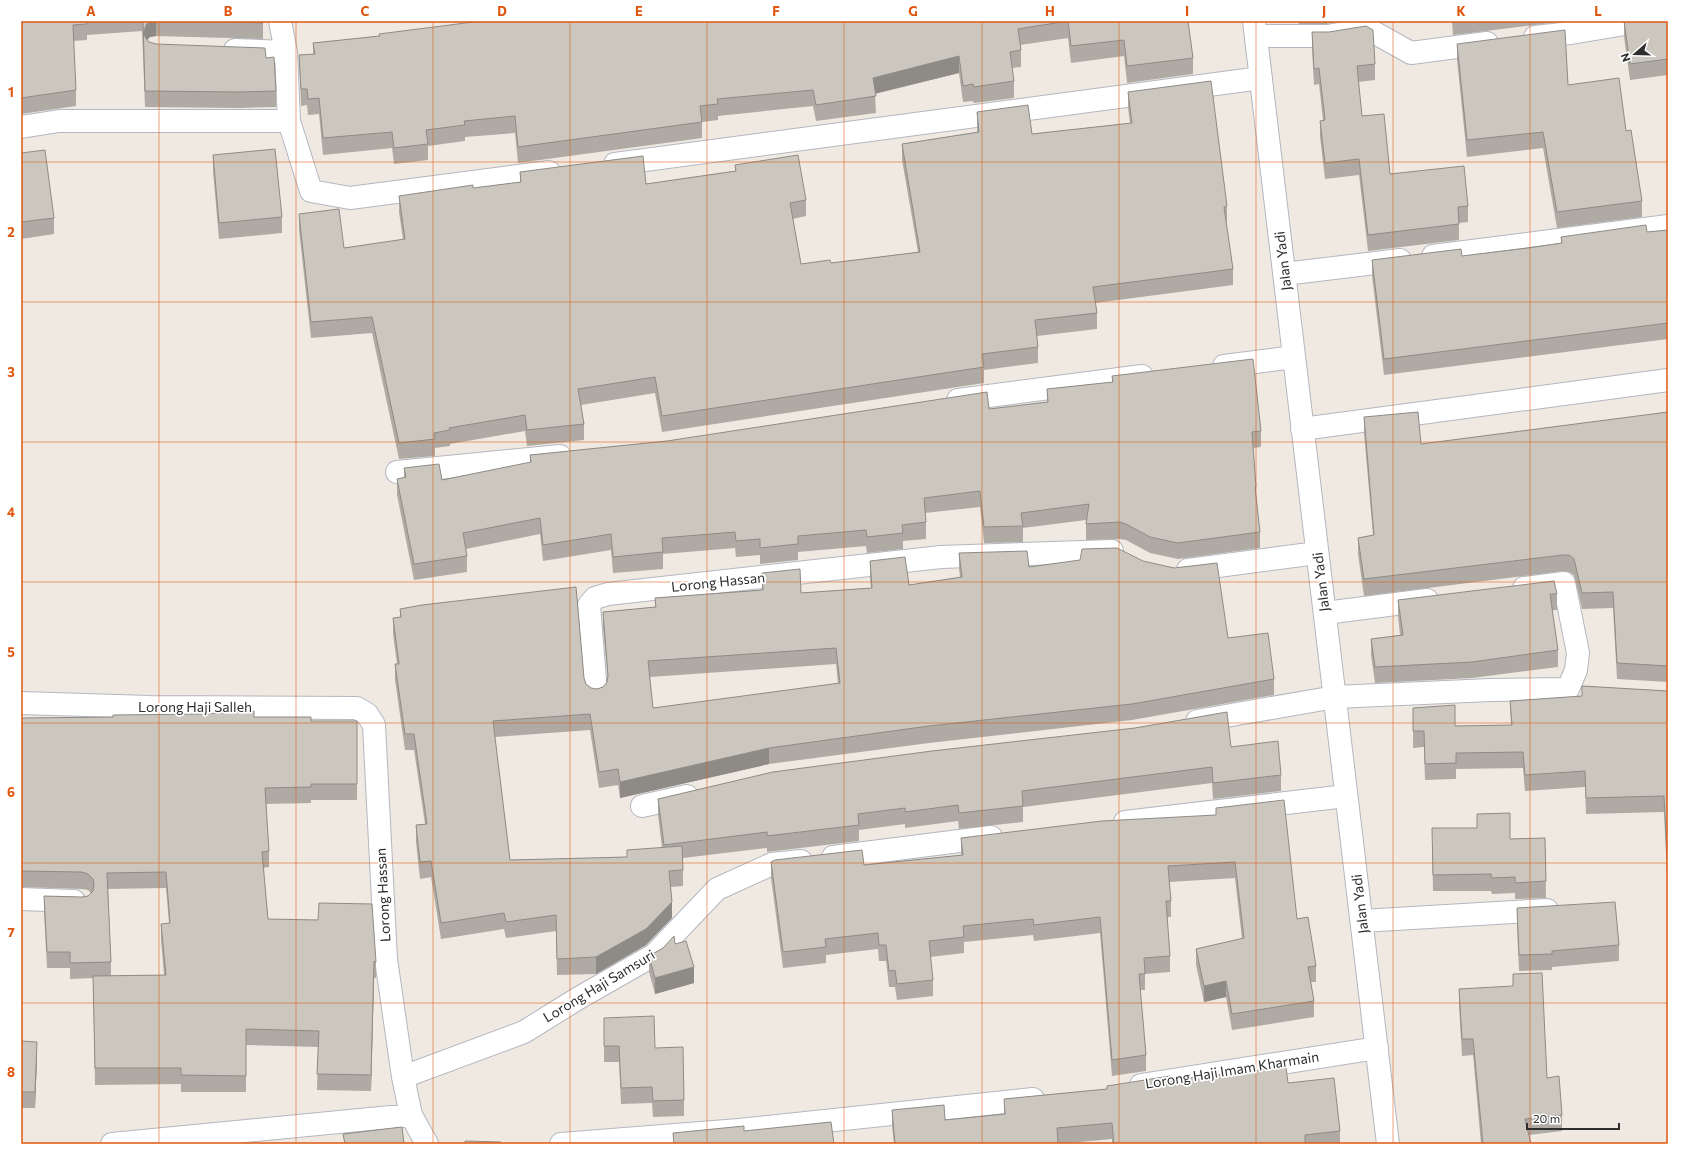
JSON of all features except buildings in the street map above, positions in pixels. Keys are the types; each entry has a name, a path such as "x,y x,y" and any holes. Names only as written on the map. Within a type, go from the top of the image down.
{"street":[{"path":"280,21 286,52 289,120 311,191 350,198 571,170"},
{"path":"1255,29 1327,36 1368,28 1411,53 1571,34 1643,21"},
{"name":"Jalan Yadi","path":"1255,29 1388,1144"},
{"path":"217,50 286,52"},
{"path":"594,166 1261,78"},
{"path":"21,127 59,121 289,120"},
{"path":"1284,274 1668,226"},
{"path":"1208,368 1294,357"},
{"path":"935,403 1161,374"},
{"path":"1302,429 1668,380"},
{"path":"397,472 580,454"},
{"name":"Lorong Hassan","path":"596,693 589,605 595,598 608,594 941,557 1120,551 1133,558"},
{"path":"1171,570 1177,572 1317,553"},
{"path":"1502,591 1564,584 1578,653 1576,670 1568,689"},
{"path":"1325,613 1448,598"},
{"path":"1180,724 1335,697 1490,690 1591,690"},
{"name":"Lorong Haji Salleh","path":"21,703 150,707 357,708 367,714"},
{"name":"Lorong Hassan","path":"367,714 374,725 386,960 403,1077"},
{"path":"642,806 703,792"},
{"path":"1109,824 1346,796"},
{"name":"Lorong Haji Samsuri","path":"403,1077 524,1032 577,999 654,956 717,889 772,864 1014,835"},
{"path":"21,899 82,901"},
{"path":"1362,921 1567,909"},
{"name":"Lorong Haji Imam Kharmain","path":"1122,1087 1376,1048"},
{"path":"403,1077 411,1116 427,1144"},
{"path":"561,1144 739,1130 1052,1097"},
{"path":"112,1144 411,1116"}]}
